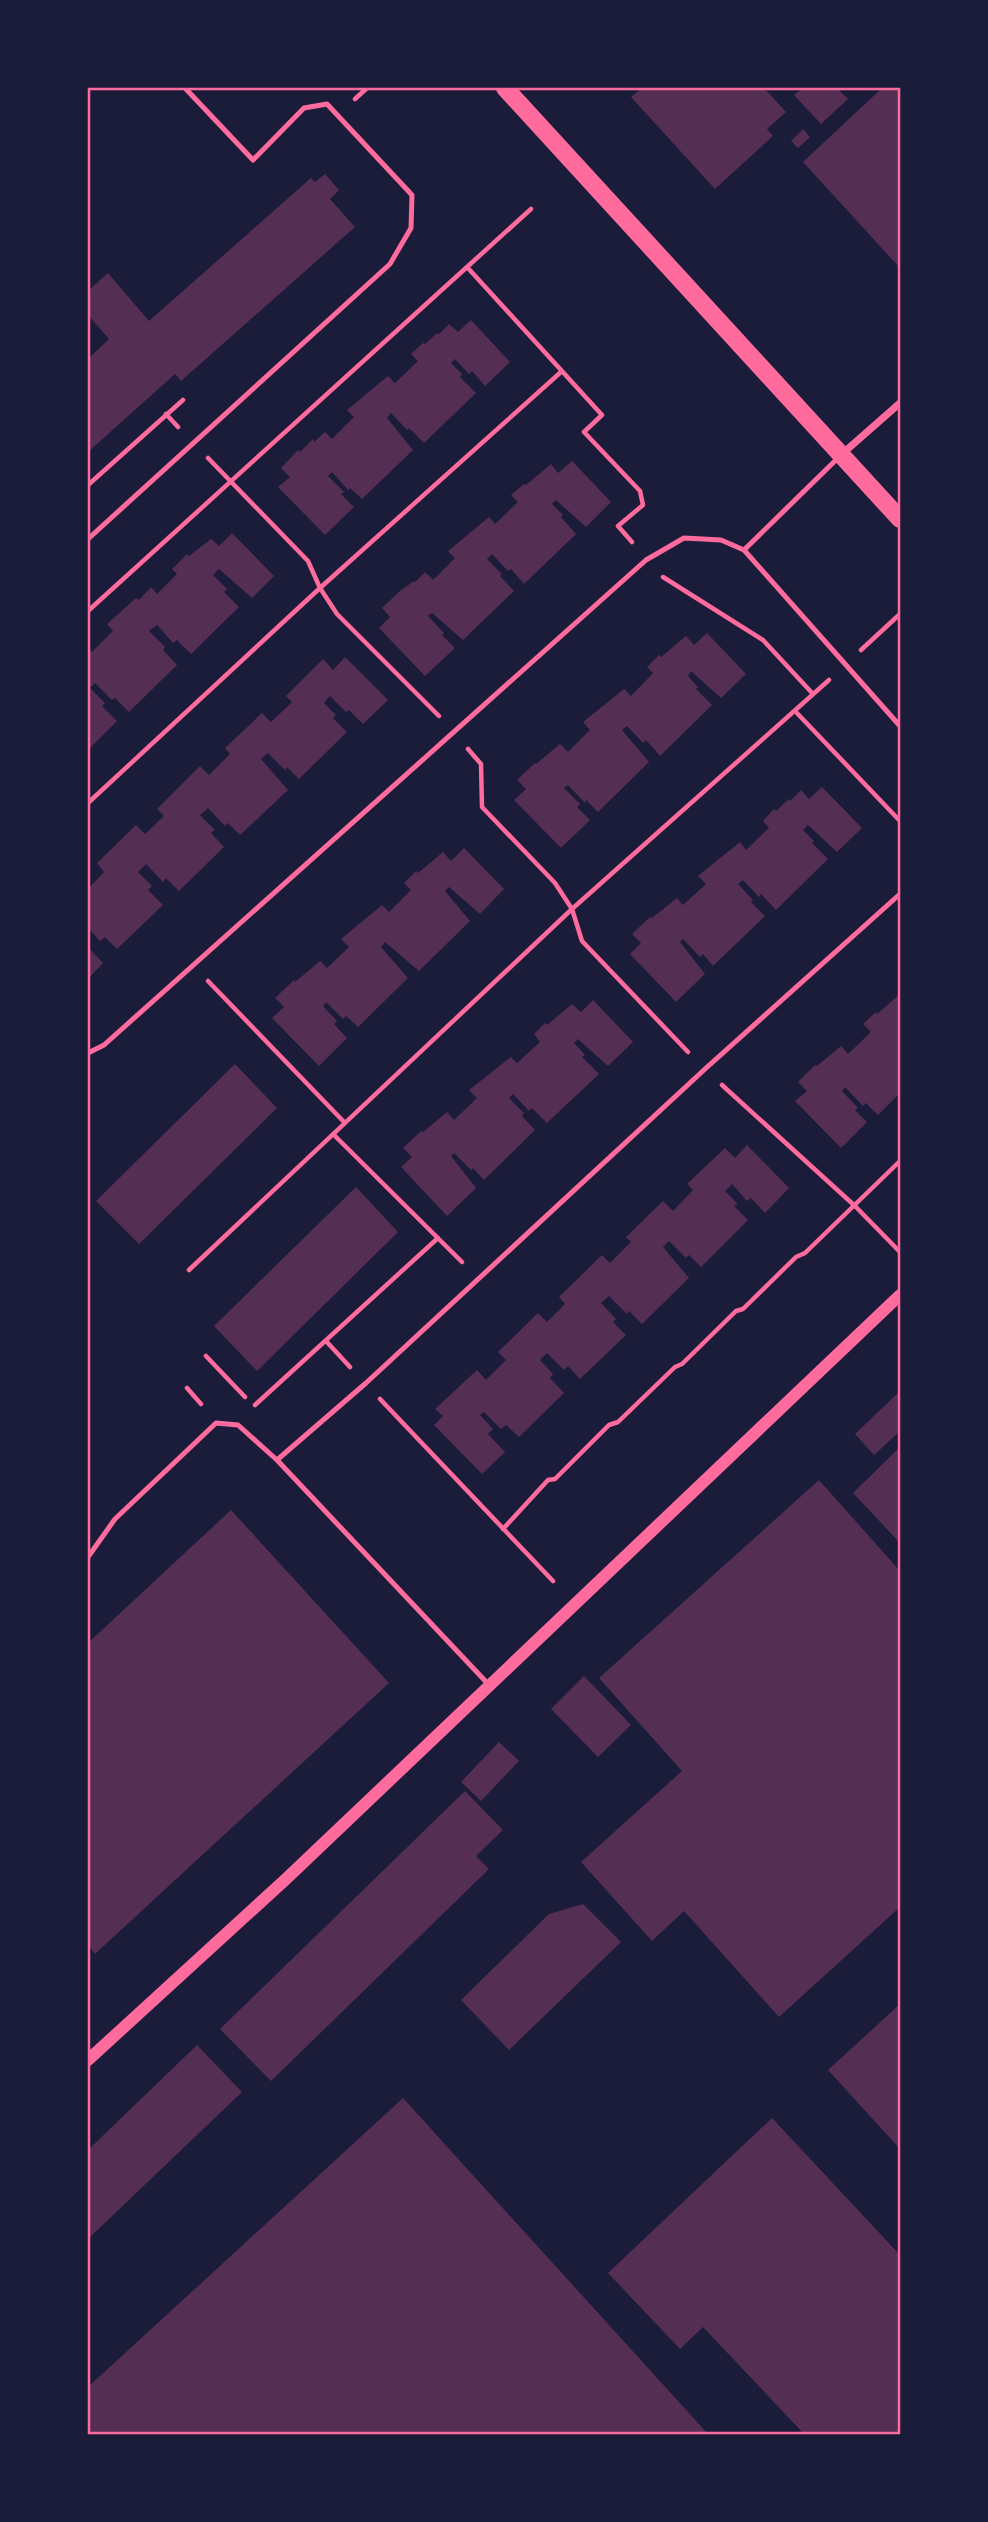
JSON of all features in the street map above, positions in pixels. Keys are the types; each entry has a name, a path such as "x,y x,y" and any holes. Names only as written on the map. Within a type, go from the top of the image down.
{"main road":[{"path":"505,88 901,519"}],"street":[{"path":"842,454 901,403"},
{"path":"88,2060 296,1870 901,1295"}],"lane":[{"path":"88,539 390,264 411,228 412,195 327,104 304,108 253,160 185,88"},
{"path":"744,550 842,454"},
{"path":"88,1053 104,1045 646,560 684,538 721,540 744,550 901,726"},
{"path":"277,1460 366,1383 705,1069 901,894"},
{"path":"88,1558 115,1519 216,1423 238,1425 277,1460 490,1686"}],"path":[{"path":"88,611 531,209"},
{"path":"467,267 602,415 584,432 640,491 643,505 618,526 661,576 763,640 813,694"},
{"path":"88,803 320,588 561,372"},
{"path":"88,485 183,400"},
{"path":"166,414 308,561 320,588 337,614 454,731 481,764 482,807 555,883 572,909 582,941 705,1069 855,1206 901,1252"},
{"path":"189,1270 572,909 901,614"},
{"path":"795,711 901,821"},
{"path":"193,965 345,1123"},
{"path":"333,1134 479,1279"},
{"path":"503,1529 548,1480 555,1479 609,1425 618,1422 901,1161"},
{"path":"255,1405 438,1238"},
{"path":"326,1341 553,1581"},
{"path":"206,1356 245,1397"},
{"path":"187,1388 201,1405"}],"building":[{"path":"642,88 764,88 786,112 767,129 773,136 715,189 631,97"},
{"path":"803,88 837,88 848,99 821,124 794,95"},
{"path":"882,88 900,88 900,268 803,162"},
{"path":"803,129 810,137 798,148 791,141"},
{"path":"325,174 339,190 330,199 355,227 181,381 175,374 88,452 88,359 109,339 88,315 88,291 108,273 149,321 311,178 315,182"},
{"path":"471,320 510,362 485,386 472,371 469,374 455,359 451,363 476,393 424,443 391,413 387,418 413,450 362,499 350,488 348,490 332,472 328,476 354,507 325,535 278,487 290,477 281,468 298,450 300,452 325,432 332,439 354,417 347,410 388,376 395,383 418,361 411,354 423,343 439,334 449,324 458,332"},
{"path":"572,461 611,502 586,527 556,500 552,504 576,534 524,584 492,554 487,559 514,591 463,640 432,613 428,616 455,648 425,676 379,628 390,617 382,608 425,572 433,580 455,558 448,551 489,517 495,524 518,502 511,495 524,484 551,464 558,473"},
{"path":"232,533 274,576 252,598 219,569 213,575 227,589 224,592 239,607 191,654 177,640 173,643 157,625 149,631 165,647 163,650 177,665 129,712 95,683 90,688 105,703 102,706 117,721 88,750 88,647 92,652 113,631 107,624 136,598 139,600 151,587 157,594 177,574 172,569 187,554 189,556 211,539 219,546"},
{"path":"707,633 746,674 721,698 691,671 688,676 698,687 696,689 712,705 660,756 646,740 643,743 627,726 622,730 649,762 598,812 568,785 564,788 580,804 577,807 590,820 561,848 514,800 526,789 517,780 560,744 568,752 590,730 583,722 624,689 631,696 653,673 647,667 659,655 661,657 686,636 694,645"},
{"path":"345,657 388,700 363,724 330,696 324,703 336,715 333,718 347,732 299,779 287,767 285,770 268,753 261,759 288,790 240,835 228,823 225,826 208,808 200,815 215,830 211,833 224,847 179,891 166,878 163,882 146,864 138,872 152,886 148,890 163,905 117,949 105,937 100,941 88,928 88,889 104,872 97,863 136,825 145,834 164,816 157,809 200,766 209,775 230,754 225,748 262,713 271,722 292,702 286,696 323,659 333,670"},
{"path":"822,787 862,828 837,852 808,825 803,830 828,859 776,910 743,880 738,884 765,916 713,966 703,954 700,957 683,939 680,942 705,974 676,1002 630,954 641,943 632,934 677,898 683,905 706,884 698,876 740,842 746,850 769,828 763,821 774,809 776,811 801,790 809,799"},
{"path":"464,848 504,889 480,914 449,887 445,891 470,921 419,971 385,942 381,947 408,978 358,1027 346,1016 343,1019 326,1002 323,1006 337,1021 334,1024 347,1038 319,1066 272,1018 284,1007 275,998 320,961 327,968 349,947 341,939 382,905 389,912 411,890 404,883 416,871 418,873 443,852 451,861"},
{"path":"88,947 103,963 88,979"},
{"path":"900,994 900,1093 878,1115 866,1103 863,1106 845,1087 842,1091 867,1122 841,1148 795,1101 807,1091 798,1082 815,1065 841,1046 848,1054 871,1032 863,1024"},
{"path":"593,1000 633,1042 608,1066 578,1039 574,1043 585,1055 582,1057 599,1074 547,1123 532,1108 529,1111 513,1094 509,1098 524,1113 522,1116 535,1130 484,1180 454,1153 451,1156 476,1188 447,1216 401,1167 412,1157 403,1148 447,1112 454,1120 477,1098 469,1090 511,1057 517,1063 540,1042 534,1034 545,1023 547,1025 572,1004 581,1012"},
{"path":"235,1064 277,1108 139,1244 96,1201"},
{"path":"747,1145 789,1188 765,1213 751,1198 747,1201 732,1184 725,1191 738,1204 734,1206 748,1220 701,1267 689,1255 686,1258 669,1241 663,1247 689,1278 642,1324 609,1296 601,1303 616,1319 613,1322 626,1335 580,1379 568,1366 564,1370 547,1353 540,1360 553,1374 550,1378 564,1393 519,1437 506,1425 501,1429 484,1412 480,1415 493,1429 488,1434 505,1452 482,1474 434,1425 443,1416 435,1409 477,1370 486,1380 506,1360 498,1352 538,1313 547,1322 565,1304 559,1297 602,1255 610,1263 631,1242 626,1237 663,1201 673,1211 693,1190 687,1184 725,1148 735,1158"},
{"path":"356,1187 398,1232 257,1371 214,1326"},
{"path":"900,1391 900,1431 874,1455 855,1434"},
{"path":"900,1447 900,1543 853,1493"},
{"path":"819,1480 900,1571 900,1907 779,2017 684,1911 652,1941 581,1862 682,1771 599,1678"},
{"path":"231,1510 389,1683 95,1954 88,1945 88,1643"},
{"path":"584,1676 631,1725 598,1757 551,1709"},
{"path":"499,1742 519,1761 481,1801 461,1782"},
{"path":"465,1791 503,1830 476,1856 489,1869 271,2081 220,2029"},
{"path":"583,1904 621,1942 509,2050 461,2000 549,1914"},
{"path":"900,2004 900,2149 828,2070"},
{"path":"197,2045 242,2092 88,2239 88,2150"},
{"path":"403,2098 708,2434 88,2434 88,2387"},
{"path":"772,2118 900,2255 900,2434 804,2434 703,2327 680,2349 608,2273"}]}
